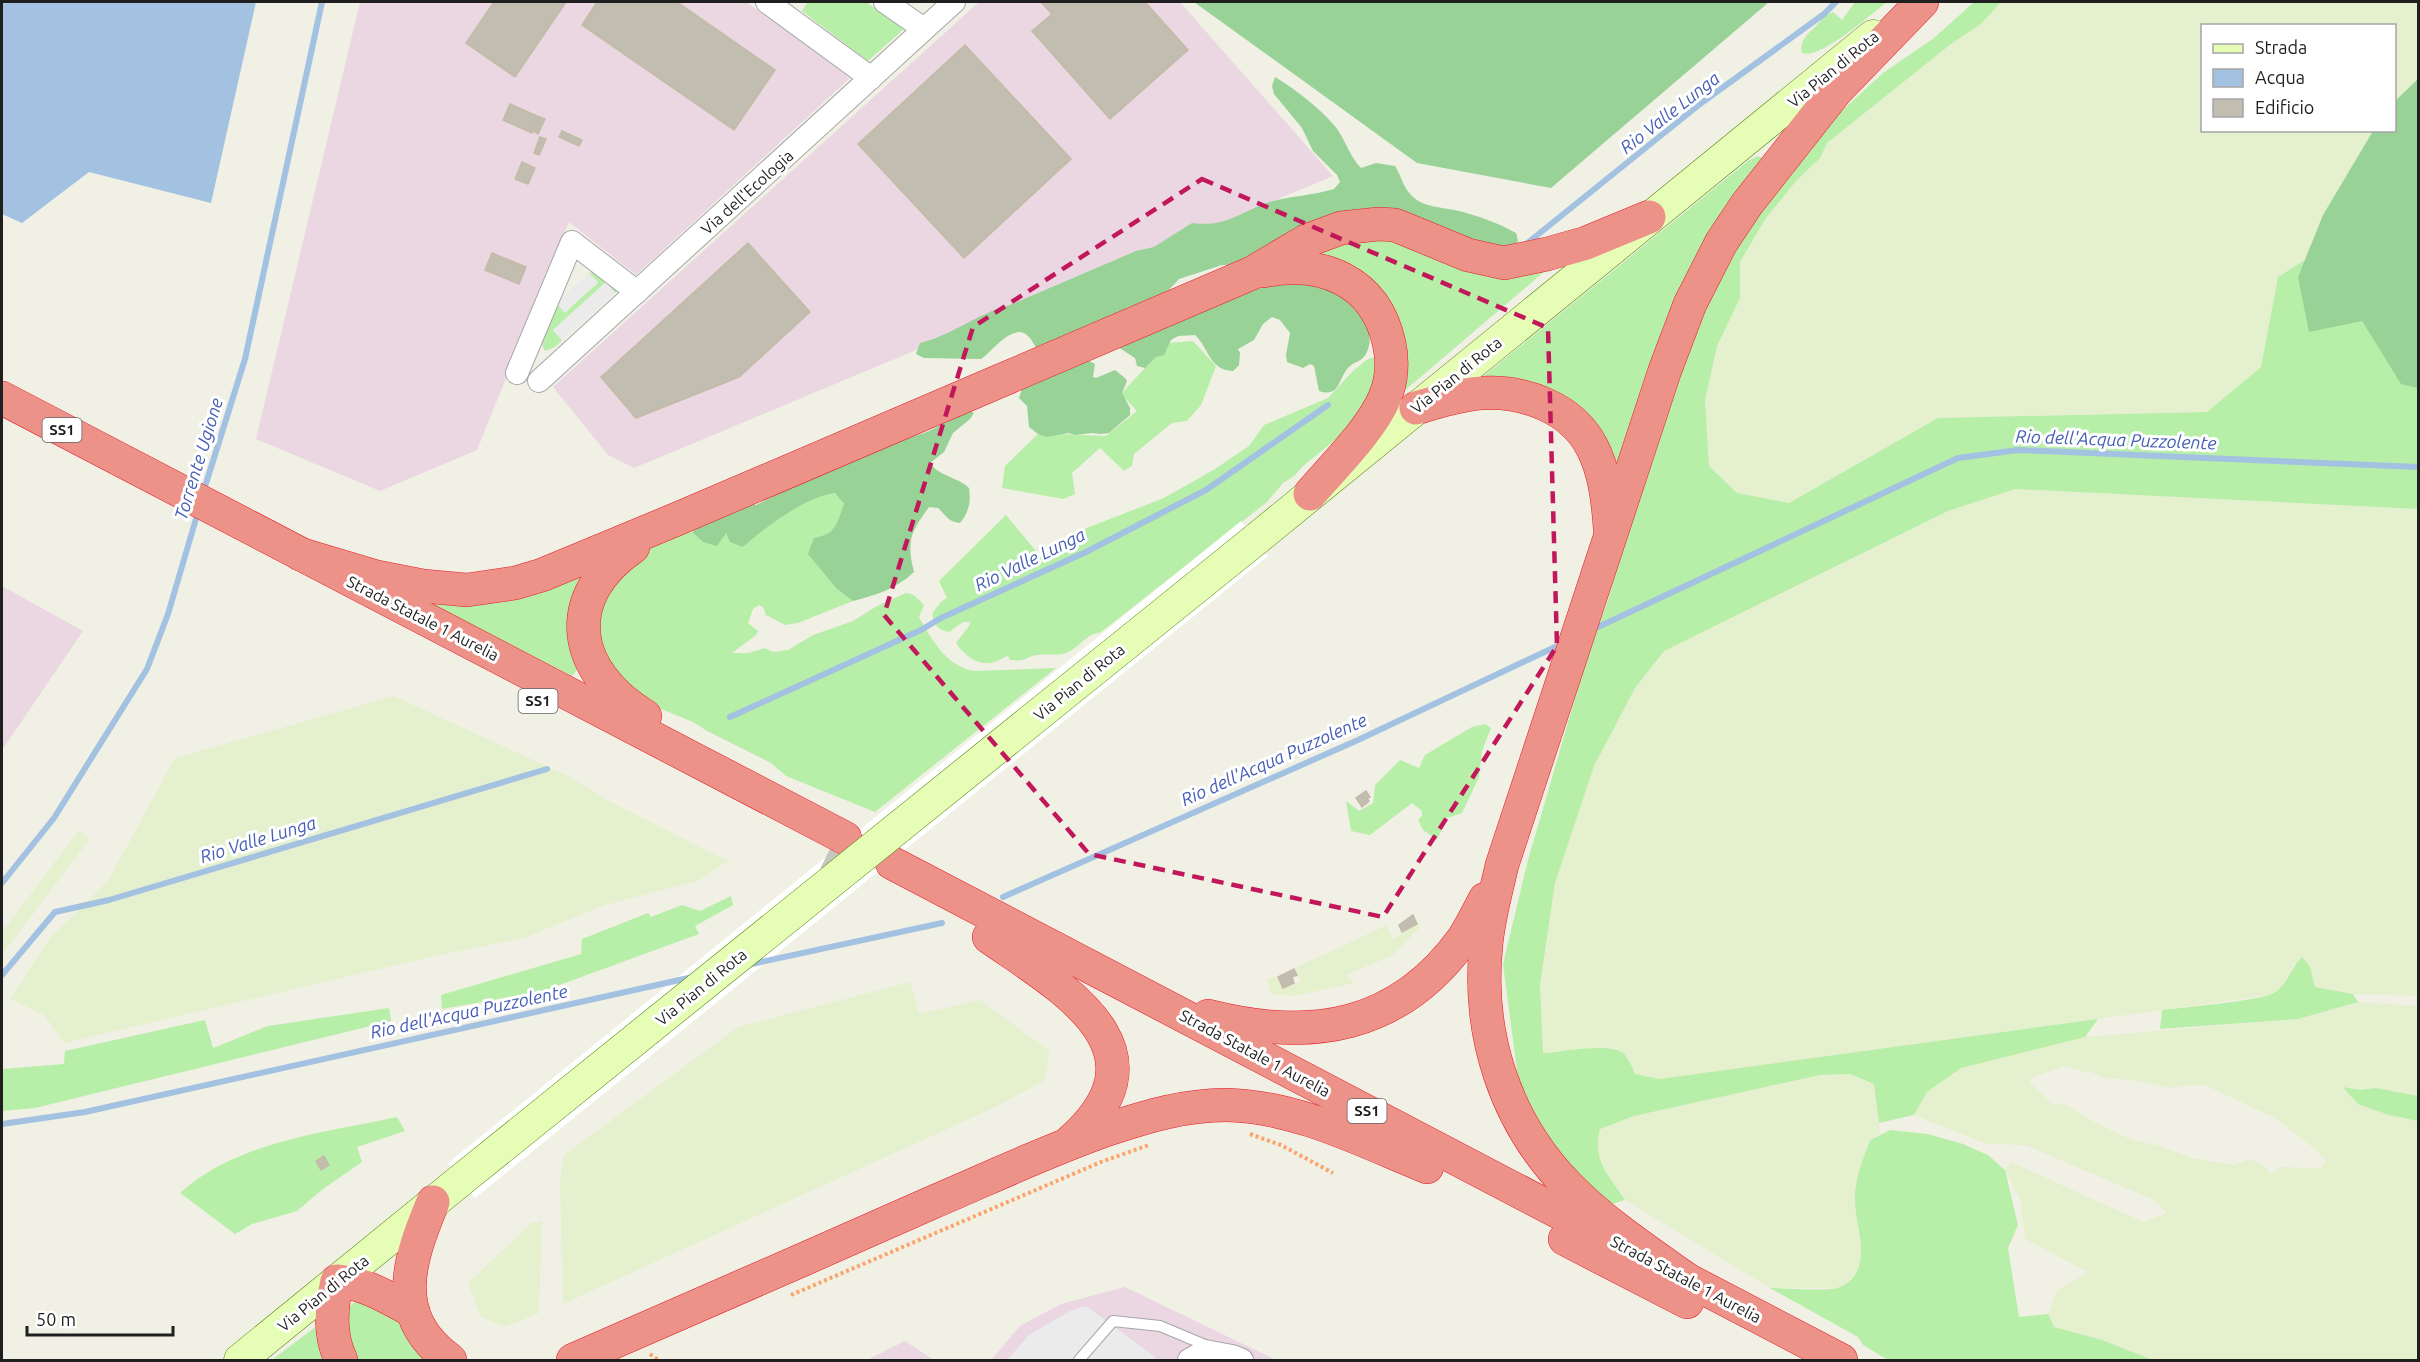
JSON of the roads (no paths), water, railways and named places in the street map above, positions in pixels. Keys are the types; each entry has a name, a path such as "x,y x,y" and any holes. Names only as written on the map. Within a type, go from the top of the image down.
{"highway":[{"path":"1685,1278 1619,1231 1568,1187 1533,1143 1510,1102 1494,1056 1485,1004 1486,945 1502,865 1665,370 1686,315 1721,243 1760,187 1836,91 1922,2"},
{"path":"300,554 401,583 451,590 486,588 515,583 542,575 677,519 1252,273 1306,241 1341,228 1358,225 1395,225 1467,255 1504,263 1576,246 1649,217"},
{"path":"1252,273 1296,266 1310,267 1333,274 1354,286 1373,304 1382,318 1387,334 1391,373 1386,396 1376,417 1310,494"},
{"path":"1416,408 1482,393 1520,396 1536,400 1552,408 1573,423 1592,446 1604,483 1610,536"},
{"name":"Strada Statale 1 Aurelia","path":"2,398 118,471"},
{"name":"Strada Statale 1 Aurelia","path":"2,422 118,471 837,846 790,809 300,554 251,540"},
{"path":"677,519 624,553 603,572 591,596 584,619 585,646 590,661 608,687 621,700 660,725 742,771 790,809"},
{"path":"1146,996 1220,1019 1286,1029 1330,1026 1368,1015 1413,990 1445,961 1464,938 1502,865"},
{"name":"Strada Statale 1 Aurelia","path":"1797,1360 989,937 882,869 1146,996 1841,1360"},
{"path":"989,937 1060,987 1088,1011 1109,1045 1112,1072 1106,1096 1097,1114 1067,1144"},
{"path":"573,1360 1067,1144 1157,1114 1200,1106 1240,1106 1270,1110 1309,1121 1427,1167"},
{"path":"433,1202 411,1264 408,1287 413,1311 429,1340 450,1360"},
{"path":"340,1360 332,1324 332,1302 337,1281 353,1282 371,1289 413,1311"}],"main road":[{"name":"Via Pian di Rota","path":"240,1360 1917,2"}],"street":[{"path":"767,2 871,78"},
{"path":"885,2 924,29"},
{"name":"Via dell'Ecologia","path":"539,381 954,2"},
{"path":"517,373 572,242 637,292"},
{"path":"1189,1360 1205,1351 1237,1358"}],"lane":[{"path":"1079,1360 1113,1321 1160,1326 1237,1358"}],"water":[{"path":"2,2 256,2 211,203 89,172 22,223 2,214"}],"waterway":[{"name":"Torrente Ugione","path":"203,493 245,359 322,2"},
{"name":"Rio Valle Lunga","path":"1525,245 1700,104 1824,14 1836,2"},
{"name":"Rio Valle Lunga","path":"730,717 1086,552 1206,490 1328,405"},
{"name":"Rio dell'Acqua Puzzolente","path":"1598,627 1958,458 2018,450 2418,467"},
{"name":"Torrente Ugione","path":"2,883 54,818 147,669 168,614 198,512"},
{"name":"Rio dell'Acqua Puzzolente","path":"1003,897 1358,740 1555,647"},
{"name":"Rio Valle Lunga","path":"2,975 55,912 109,900 547,769"},
{"name":"Rio dell'Acqua Puzzolente","path":"747,965 942,923"},
{"name":"Rio dell'Acqua Puzzolente","path":"2,1124 85,1112 693,977"}],"tunnel":[{"path":"828,853 872,875"}]}
